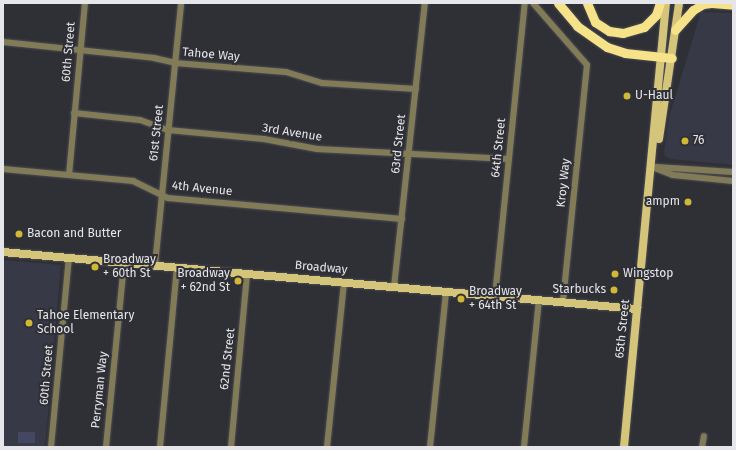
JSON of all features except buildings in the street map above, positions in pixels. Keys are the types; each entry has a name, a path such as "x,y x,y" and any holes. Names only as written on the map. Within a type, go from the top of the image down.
{"highway":[{"path":"558,3 577,26 607,47 625,53 672,58"},
{"path":"587,3 595,22 609,31 623,33 644,27 656,15 660,3"},
{"path":"675,30 693,10 703,4 711,3 733,5"}],"main road":[{"name":"65th Street","path":"624,447 652,167 666,3"},
{"name":"65th Street","path":"652,167 672,58 679,3"},
{"name":"Broadway","path":"3,252 637,309"}],"street":[{"name":"60th Street","path":"69,175 85,3"},
{"name":"61st Street","path":"155,265 180,3"},
{"name":"63rd Street","path":"394,287 425,3"},
{"name":"64th Street","path":"494,296 525,3"},
{"name":"Kroy Way","path":"533,3 587,65 564,302"},
{"name":"Tahoe Way","path":"3,42 80,50 175,63 286,72 322,83 416,90"},
{"name":"3rd Avenue","path":"74,113 140,120 168,130 264,139 317,149 509,160"},
{"path":"652,167 733,172"},
{"path":"652,167 673,175 733,181"},
{"name":"4th Avenue","path":"3,169 132,181 168,198 402,219"},
{"name":"60th Street","path":"51,447 69,258"},
{"name":"Perryman Way","path":"106,447 124,262"},
{"path":"160,447 177,267"},
{"name":"62nd Street","path":"231,447 248,274"},
{"path":"327,447 344,282"},
{"path":"430,447 446,292"},
{"path":"524,447 539,300"},
{"path":"702,447 704,436"}],"shaded area":[{"path":"701,12 733,13 733,165 671,159 665,156 664,152 669,117"},
{"name":"Tahoe Elementary School","path":"3,260 61,265 45,447 3,446"},
{"path":"18,432 35,432 35,443 18,443"}],"place":[{"name":"U-Haul","path":"627,96"},
{"name":"76","path":"685,141"},
{"name":"ampm","path":"688,202"},
{"name":"Bacon and Butter","path":"19,234"},
{"name":"Broadway + 60th St","path":"95,267"},
{"name":"Wingstop","path":"615,274"},
{"name":"Broadway + 62nd St","path":"238,281"},
{"name":"Starbucks","path":"614,290"},
{"name":"Broadway + 64th St","path":"461,299"},
{"name":"Tahoe Elementary School","path":"29,323"}]}
